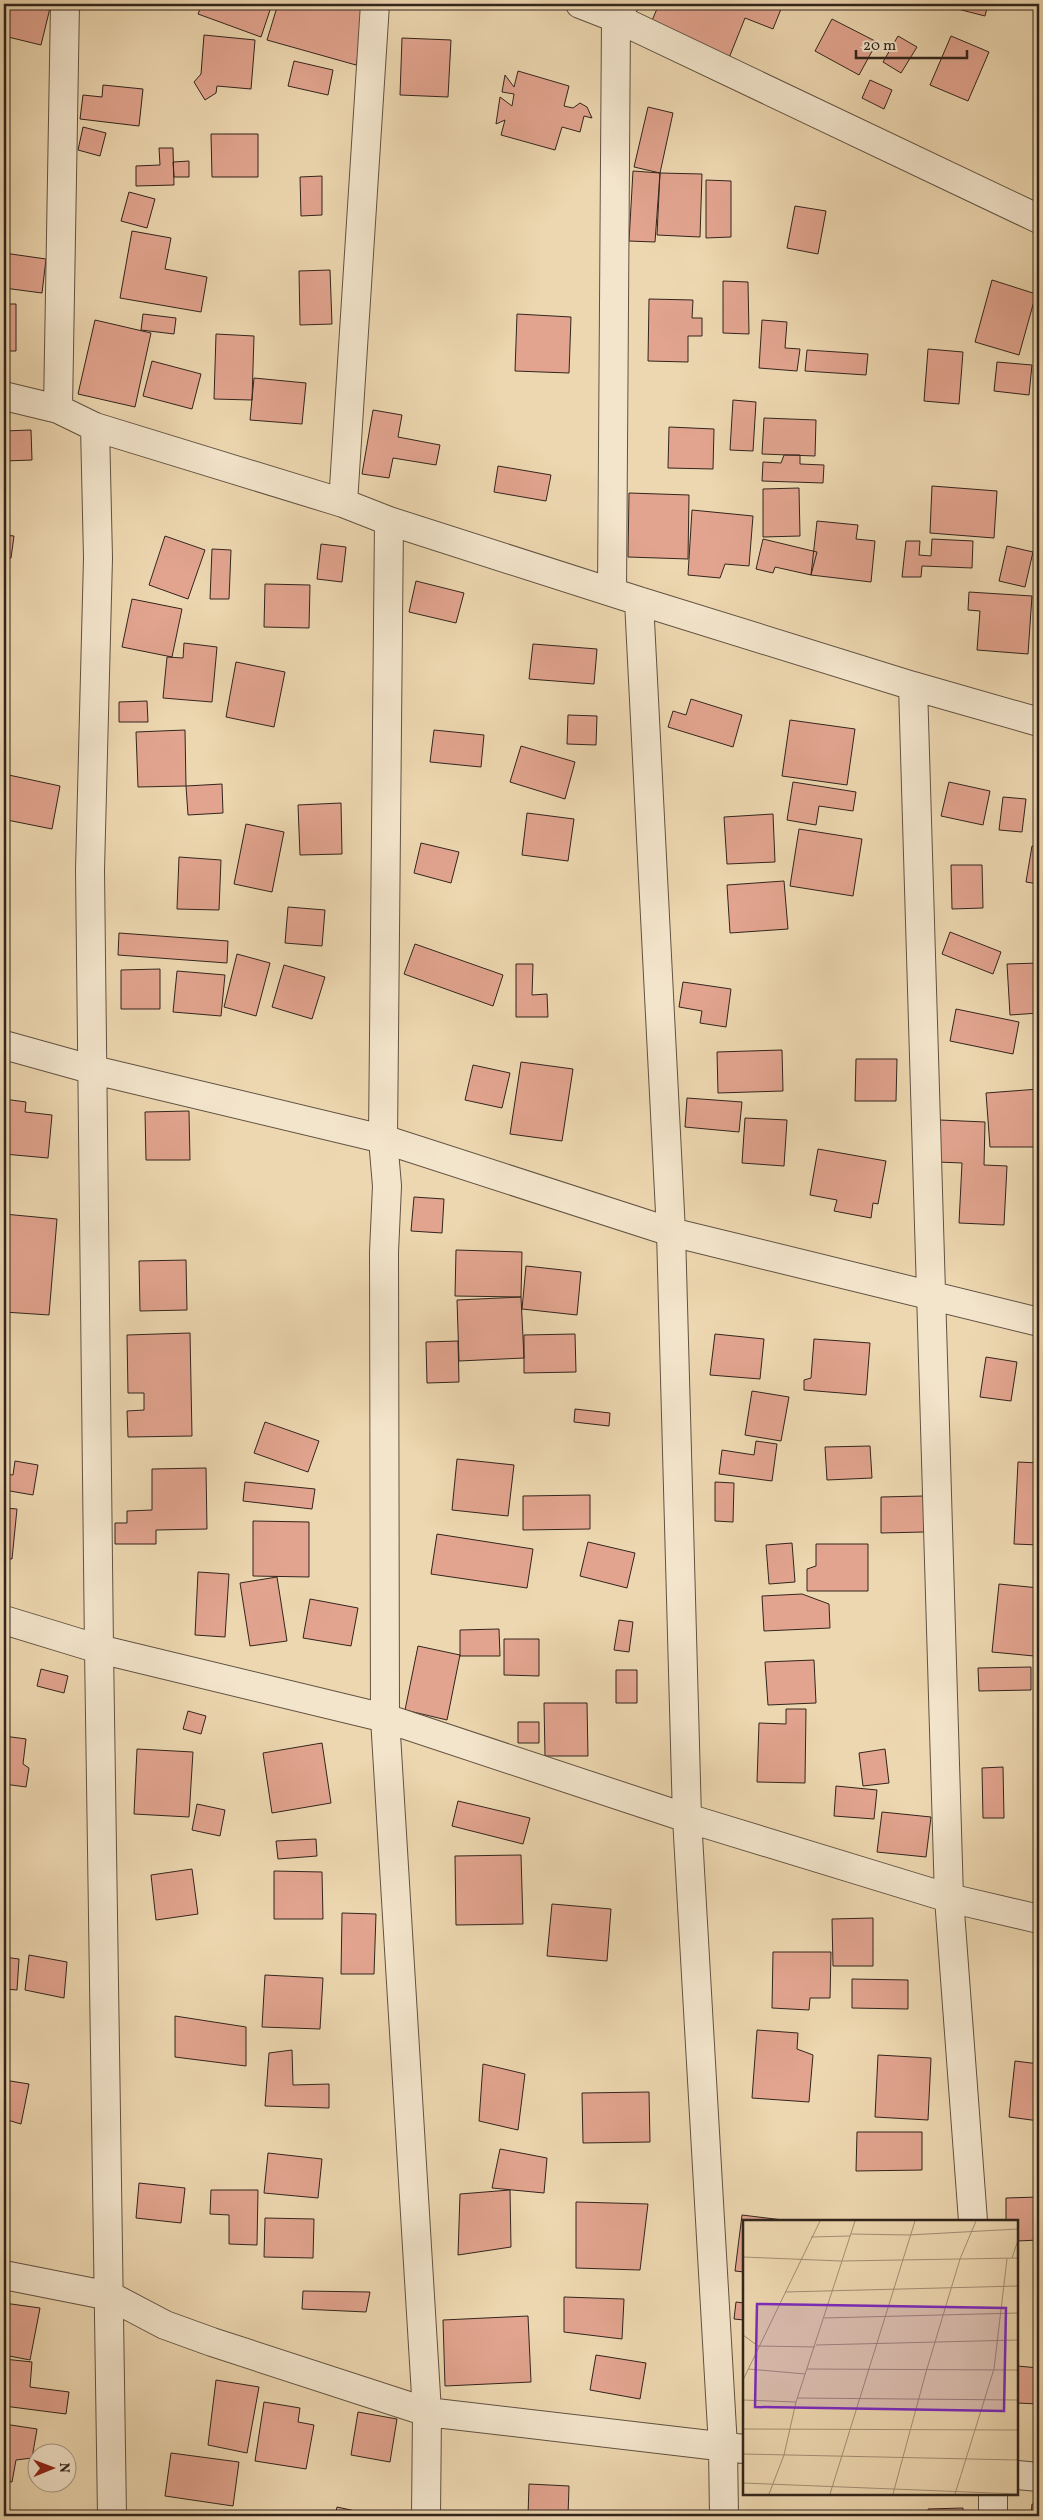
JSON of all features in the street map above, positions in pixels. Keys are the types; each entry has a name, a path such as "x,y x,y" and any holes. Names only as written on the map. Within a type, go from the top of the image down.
{"street":[{"path":"58,408 65,4"},
{"path":"343,503 375,4"},
{"path":"580,4 620,11 1039,219"},
{"path":"612,592 620,11"},
{"path":"4,396 58,408 95,427 343,503 389,521 639,601 913,686 1039,722"},
{"path":"95,427 98,558 90,870 112,2516"},
{"path":"389,521 383,1139 387,1186 384,1252 385,1718 427,2412 426,2516"},
{"path":"639,601 671,1232 687,1818 734,2448 724,2516"},
{"path":"913,686 949,1898 973,2220"},
{"path":"4,1045 94,1070 383,1139 671,1232 1039,1322"},
{"path":"4,1620 99,1649 385,1718 687,1818 949,1898 1039,1919"},
{"path":"4,2275 110,2296 165,2324 212,2342 427,2412 734,2448"},
{"path":"1018,2475 1039,2476"},
{"path":"992,2495 993,2516"}],"building":[{"path":"4,4 51,4 41,45 4,36"},
{"path":"202,4 272,4 261,37 198,14"},
{"path":"278,4 345,4 369,12 356,65 267,40"},
{"path":"659,4 783,4 773,29 745,18 729,58 648,30"},
{"path":"938,4 988,4 985,16"},
{"path":"832,19 877,42 859,75 815,51"},
{"path":"204,35 255,40 251,89 217,86 216,93 205,100 194,82 201,74"},
{"path":"898,36 917,47 901,73 883,62"},
{"path":"951,36 989,52 968,101 930,85"},
{"path":"402,38 451,40 448,97 400,95"},
{"path":"294,61 333,70 328,95 288,86"},
{"path":"518,71 569,86 564,106 573,108 580,103 587,107 592,118 584,116 580,132 562,127 555,150 501,135 505,120 496,124 500,97 512,106 514,94 502,92 505,75 514,87"},
{"path":"870,80 892,90 884,109 862,98"},
{"path":"103,85 143,89 139,126 80,119 83,95 102,97"},
{"path":"648,107 673,113 660,173 634,167"},
{"path":"83,127 106,133 100,156 78,150"},
{"path":"211,134 258,134 258,177 212,177"},
{"path":"159,148 173,148 174,185 136,186 136,166 160,165"},
{"path":"189,161 189,177 174,177 173,162"},
{"path":"633,171 660,173 655,242 629,241"},
{"path":"660,173 702,174 700,237 657,235"},
{"path":"322,176 322,215 301,216 300,177"},
{"path":"706,180 731,181 731,237 706,238"},
{"path":"129,192 155,199 147,228 121,221"},
{"path":"795,206 826,211 818,254 787,248"},
{"path":"132,231 171,238 165,269 207,277 201,312 120,298"},
{"path":"4,253 46,259 42,293 4,288"},
{"path":"330,270 332,324 300,325 299,271"},
{"path":"992,280 1036,294 1019,355 975,342"},
{"path":"723,281 748,282 749,334 723,333"},
{"path":"649,299 693,300 692,318 702,318 702,336 688,336 688,362 648,361"},
{"path":"4,304 16,304 16,351 4,351"},
{"path":"143,314 176,318 174,334 141,330"},
{"path":"517,314 571,317 569,373 515,371"},
{"path":"95,320 151,333 135,407 78,394"},
{"path":"762,320 787,322 785,348 800,349 797,371 759,368"},
{"path":"216,334 254,336 252,400 214,399"},
{"path":"928,349 963,352 959,404 924,401"},
{"path":"807,350 868,354 866,375 805,371"},
{"path":"152,361 201,374 192,409 143,396"},
{"path":"997,362 1032,365 1029,395 994,391"},
{"path":"254,378 306,383 302,424 250,420"},
{"path":"733,400 756,402 753,451 730,450"},
{"path":"373,410 402,415 398,437 440,445 436,465 393,458 389,478 362,474"},
{"path":"764,418 816,420 815,456 762,454"},
{"path":"669,427 714,429 713,469 668,468"},
{"path":"31,430 32,460 4,461 4,431"},
{"path":"784,455 800,455 800,464 824,465 823,483 762,481 763,462 781,463"},
{"path":"498,466 551,475 546,501 494,492"},
{"path":"932,486 997,491 994,538 930,533"},
{"path":"799,488 800,536 763,537 763,489"},
{"path":"629,493 689,495 688,559 628,557"},
{"path":"692,510 753,516 749,566 725,564 720,578 688,575"},
{"path":"817,521 858,525 856,539 875,541 871,582 811,575"},
{"path":"4,535 14,536 11,558 4,558"},
{"path":"165,536 205,550 188,599 149,585"},
{"path":"763,539 817,552 811,575 775,567 773,573 756,569"},
{"path":"932,539 973,541 972,568 922,566 921,577 902,577 906,541 920,541 919,555 931,556"},
{"path":"321,544 346,547 342,582 317,579"},
{"path":"1007,546 1033,552 1025,587 999,581"},
{"path":"212,549 231,550 229,599 210,599"},
{"path":"416,581 464,593 456,623 409,612"},
{"path":"265,584 310,585 309,628 264,627"},
{"path":"969,592 1032,596 1028,654 977,650 980,611 968,610"},
{"path":"132,599 182,609 172,657 122,647"},
{"path":"184,643 217,647 212,702 163,698 167,657 183,658"},
{"path":"533,644 597,649 594,684 529,679"},
{"path":"236,662 285,672 274,727 226,717"},
{"path":"691,699 742,715 733,747 668,727 673,711 686,715"},
{"path":"147,701 148,722 119,722 119,702"},
{"path":"568,715 597,716 596,745 567,744"},
{"path":"790,720 855,729 847,785 782,776"},
{"path":"185,730 186,786 138,787 136,732"},
{"path":"434,730 484,735 481,767 430,762"},
{"path":"521,746 575,762 565,799 510,782"},
{"path":"4,774 60,786 52,829 7,820 9,809 4,808"},
{"path":"793,782 856,792 853,811 819,806 816,825 787,820"},
{"path":"949,782 990,791 983,825 941,816"},
{"path":"222,784 223,813 188,815 186,786"},
{"path":"1003,797 1026,799 1022,832 999,830"},
{"path":"341,803 342,854 300,855 298,805"},
{"path":"527,813 574,819 568,861 522,855"},
{"path":"773,814 775,862 727,864 724,817"},
{"path":"246,824 284,832 272,892 234,884"},
{"path":"799,829 862,839 853,896 790,886"},
{"path":"421,843 459,852 451,883 414,873"},
{"path":"1032,846 1039,847 1039,884 1026,882"},
{"path":"179,857 221,860 219,910 177,909"},
{"path":"951,865 982,865 983,908 952,909"},
{"path":"784,881 788,929 730,933 727,885"},
{"path":"288,907 325,910 322,946 285,943"},
{"path":"950,932 1001,952 993,974 942,954"},
{"path":"119,933 228,941 227,963 118,955"},
{"path":"415,944 503,975 493,1006 404,974"},
{"path":"237,954 270,963 256,1016 224,1007"},
{"path":"1039,963 1039,1013 1010,1015 1007,964"},
{"path":"516,964 533,964 532,995 547,994 548,1017 516,1017"},
{"path":"284,965 325,977 312,1019 272,1007"},
{"path":"160,969 160,1009 121,1009 121,970"},
{"path":"177,971 225,975 221,1016 173,1012"},
{"path":"683,982 731,989 726,1027 700,1023 702,1011 679,1007"},
{"path":"956,1009 1019,1022 1013,1054 950,1041"},
{"path":"782,1050 783,1091 718,1093 717,1052"},
{"path":"856,1059 897,1059 896,1101 855,1101"},
{"path":"521,1062 573,1069 562,1141 510,1134"},
{"path":"473,1065 510,1073 502,1108 465,1100"},
{"path":"1039,1089 1039,1147 990,1147 986,1093"},
{"path":"687,1098 742,1102 739,1132 685,1127"},
{"path":"4,1099 26,1102 25,1112 52,1115 48,1158 4,1154"},
{"path":"189,1111 190,1160 146,1160 145,1112"},
{"path":"745,1118 787,1120 784,1166 742,1163"},
{"path":"940,1120 985,1122 984,1165 1007,1166 1004,1225 959,1223 962,1163 938,1162"},
{"path":"818,1149 886,1161 878,1204 873,1203 871,1218 834,1211 837,1200 810,1195"},
{"path":"414,1197 444,1199 442,1233 411,1231"},
{"path":"4,1214 57,1219 49,1315 4,1312"},
{"path":"456,1250 522,1252 521,1297 455,1296"},
{"path":"186,1260 187,1310 140,1311 139,1261"},
{"path":"526,1266 581,1272 577,1315 522,1309"},
{"path":"521,1297 524,1358 459,1361 457,1300"},
{"path":"190,1333 192,1436 128,1437 127,1411 144,1410 144,1393 128,1393 127,1335"},
{"path":"575,1334 576,1372 524,1373 524,1335"},
{"path":"715,1334 764,1339 760,1379 710,1375"},
{"path":"814,1339 870,1343 866,1395 804,1390 804,1380 811,1378"},
{"path":"458,1341 459,1382 427,1383 426,1342"},
{"path":"986,1357 1017,1362 1011,1401 980,1397"},
{"path":"752,1391 789,1397 781,1441 745,1435"},
{"path":"575,1409 610,1413 609,1426 574,1422"},
{"path":"265,1422 319,1441 308,1472 254,1453"},
{"path":"756,1441 777,1444 772,1481 719,1474 722,1450 754,1455"},
{"path":"870,1446 872,1478 827,1480 825,1447"},
{"path":"457,1459 514,1465 508,1516 452,1510"},
{"path":"15,1461 38,1465 33,1495 4,1490 4,1474 13,1475"},
{"path":"1018,1462 1039,1463 1039,1545 1014,1544"},
{"path":"206,1468 207,1529 156,1530 156,1544 115,1544 115,1523 127,1523 127,1511 152,1510 152,1469"},
{"path":"245,1482 315,1489 312,1509 243,1501"},
{"path":"715,1482 734,1483 733,1522 715,1521"},
{"path":"590,1495 590,1529 523,1530 523,1496"},
{"path":"924,1496 924,1532 881,1533 881,1497"},
{"path":"4,1508 17,1509 12,1559 4,1558"},
{"path":"253,1521 309,1522 309,1577 253,1576"},
{"path":"437,1534 533,1549 527,1588 431,1574"},
{"path":"588,1542 635,1553 627,1588 580,1576"},
{"path":"792,1543 795,1582 769,1584 766,1545"},
{"path":"816,1544 868,1544 868,1591 807,1591 807,1569 816,1566"},
{"path":"198,1572 229,1574 225,1637 195,1635"},
{"path":"277,1577 287,1641 250,1646 240,1583"},
{"path":"999,1584 1039,1588 1034,1656 992,1652"},
{"path":"802,1594 829,1604 830,1628 764,1631 762,1596"},
{"path":"310,1599 358,1608 351,1646 303,1638"},
{"path":"619,1620 633,1622 629,1652 614,1650"},
{"path":"499,1629 500,1656 460,1656 460,1630"},
{"path":"504,1639 539,1639 539,1676 504,1675"},
{"path":"418,1646 460,1655 447,1720 405,1710"},
{"path":"814,1660 816,1703 768,1705 765,1662"},
{"path":"1031,1667 1031,1690 979,1691 978,1668"},
{"path":"41,1669 68,1676 64,1693 37,1686"},
{"path":"616,1670 637,1670 637,1703 616,1703"},
{"path":"544,1703 587,1703 588,1756 545,1756"},
{"path":"786,1709 806,1709 805,1783 757,1782 759,1723 786,1724"},
{"path":"188,1711 206,1716 201,1734 183,1729"},
{"path":"518,1722 539,1722 539,1743 518,1743"},
{"path":"4,1736 26,1739 23,1764 29,1768 26,1787 4,1784"},
{"path":"322,1743 331,1803 272,1813 263,1753"},
{"path":"137,1749 193,1752 189,1817 134,1814"},
{"path":"885,1749 889,1783 863,1786 859,1753"},
{"path":"1003,1767 1004,1818 983,1818 982,1768"},
{"path":"836,1786 877,1790 874,1819 834,1816"},
{"path":"458,1801 530,1818 523,1844 452,1826"},
{"path":"197,1804 225,1810 220,1836 192,1830"},
{"path":"882,1812 931,1817 926,1857 877,1852"},
{"path":"316,1839 317,1856 278,1859 276,1841"},
{"path":"521,1855 523,1924 456,1925 455,1856"},
{"path":"192,1869 198,1914 156,1920 151,1875"},
{"path":"274,1871 322,1872 323,1919 274,1919"},
{"path":"552,1904 611,1909 607,1961 547,1956"},
{"path":"342,1913 376,1914 374,1974 341,1974"},
{"path":"873,1918 873,1966 833,1966 832,1919"},
{"path":"773,1952 831,1952 830,1998 810,1998 809,2010 772,2008"},
{"path":"29,1955 67,1962 64,1998 25,1990"},
{"path":"4,1957 19,1959 17,1990 4,1989"},
{"path":"265,1975 323,1978 320,2029 262,2027"},
{"path":"852,1979 908,1980 908,2009 852,2008"},
{"path":"175,2016 246,2027 246,2066 175,2057"},
{"path":"757,2030 798,2033 797,2049 813,2055 809,2102 752,2098"},
{"path":"292,2050 293,2085 329,2084 329,2108 265,2106 269,2053"},
{"path":"878,2055 931,2058 928,2120 875,2117"},
{"path":"1015,2061 1039,2064 1039,2121 1009,2117"},
{"path":"483,2064 525,2074 518,2130 479,2121"},
{"path":"4,2080 29,2084 21,2124 4,2119"},
{"path":"649,2092 650,2142 583,2143 582,2093"},
{"path":"857,2132 922,2132 922,2170 856,2171"},
{"path":"500,2149 547,2158 544,2193 492,2188"},
{"path":"268,2153 322,2159 318,2198 264,2193"},
{"path":"139,2183 185,2188 181,2223 136,2218"},
{"path":"211,2190 258,2190 257,2245 229,2244 229,2215 210,2214"},
{"path":"510,2190 511,2247 458,2255 460,2194"},
{"path":"1039,2197 1039,2240 1018,2241 1018,2220 1006,2220 1006,2198"},
{"path":"576,2202 648,2204 640,2270 576,2268"},
{"path":"742,2215 783,2220 743,2220 743,2272 735,2271"},
{"path":"265,2218 314,2219 313,2258 264,2257"},
{"path":"303,2291 370,2292 366,2312 302,2309"},
{"path":"564,2297 624,2299 622,2339 564,2332"},
{"path":"736,2302 743,2303 743,2320 734,2319"},
{"path":"4,2303 40,2308 30,2360 4,2355"},
{"path":"528,2316 531,2382 445,2386 443,2320"},
{"path":"596,2355 646,2363 640,2399 590,2390"},
{"path":"4,2359 32,2362 30,2387 69,2392 66,2414 4,2406"},
{"path":"1018,2366 1039,2368 1039,2404 1018,2403"},
{"path":"216,2380 259,2387 247,2453 208,2445"},
{"path":"264,2402 300,2408 298,2422 314,2425 306,2469 255,2461"},
{"path":"358,2412 397,2419 390,2462 351,2455"},
{"path":"4,2424 37,2429 35,2442 28,2442 28,2458 16,2460 12,2482 4,2481"},
{"path":"171,2453 239,2462 233,2506 165,2496"},
{"path":"529,2484 569,2486 568,2516 528,2516"},
{"path":"1032,2504 1039,2505 1039,2516 1031,2516"},
{"path":"337,2507 374,2515 335,2516"},
{"path":"963,2508 963,2516 929,2516 928,2509"},
{"path":"163,2513 213,2516 163,2516"}]}
